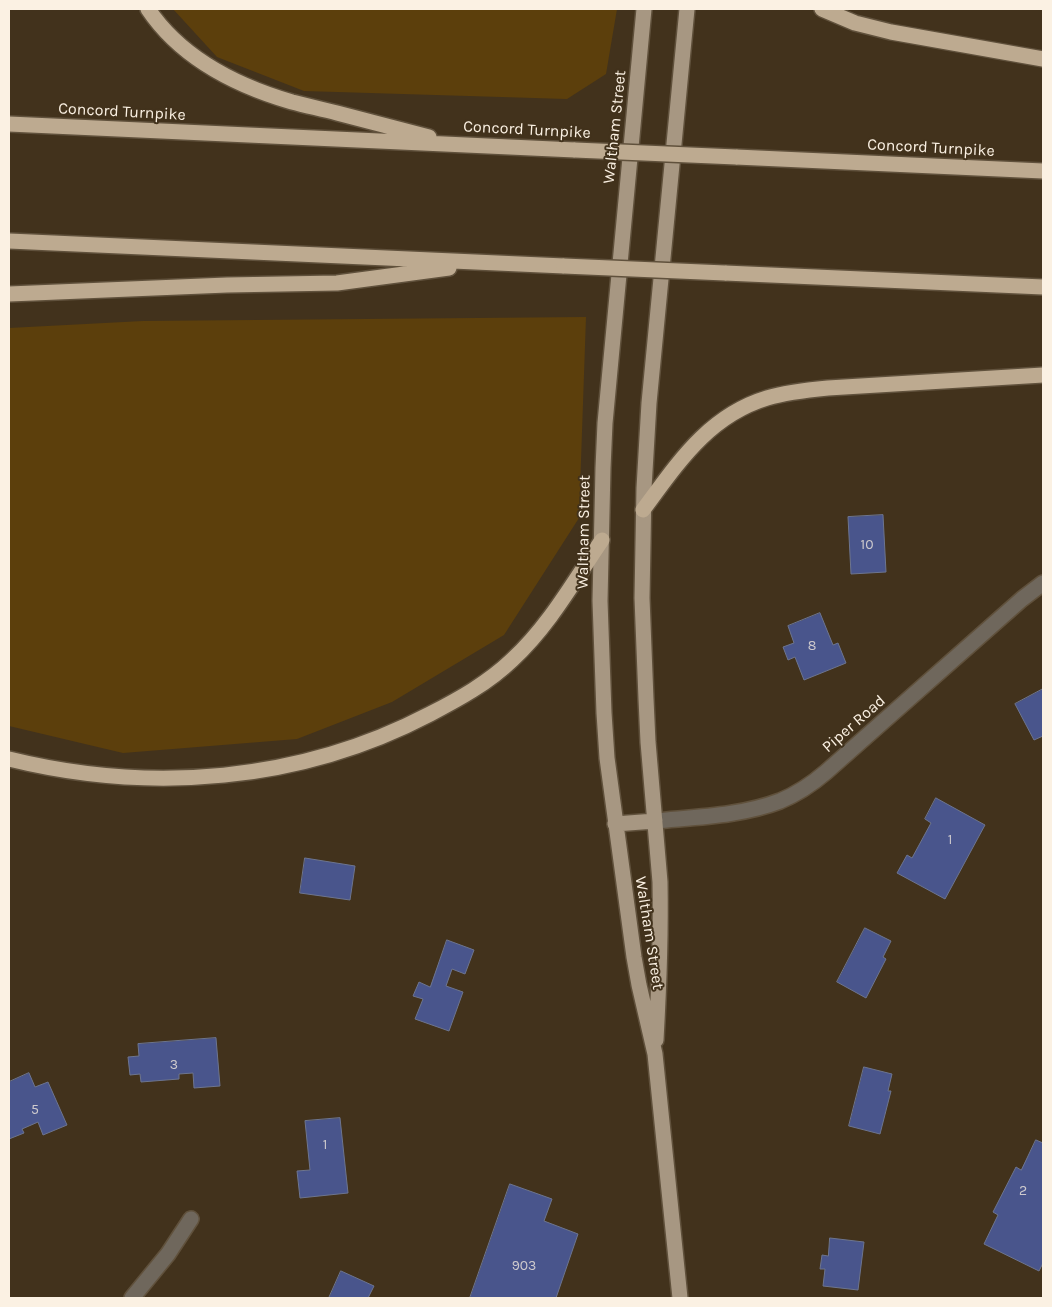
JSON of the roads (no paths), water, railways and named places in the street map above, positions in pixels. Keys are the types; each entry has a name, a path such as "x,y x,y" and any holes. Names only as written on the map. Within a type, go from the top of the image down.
{"highway":[{"path":"148,9 164,29 190,52 212,69 239,83 293,102 460,145"},
{"path":"822,9 855,23 891,32 1043,59"},
{"name":"Concord Turnpike","path":"9,124 1043,171"},
{"path":"9,242 1043,287"},
{"path":"9,294 227,285 337,283 486,263"},
{"path":"643,510 687,452 703,435 730,414 753,402 796,391 828,388 1043,375"},
{"path":"9,759 99,776 197,778 246,773 289,765 333,754 375,740 457,700 481,685 510,662 523,650 546,622 602,540"}],"main road":[{"name":"Waltham Street","path":"644,9 606,401 600,601 607,758 634,957 640,993 655,1054 680,1298"},
{"name":"Waltham Street","path":"655,1054 660,955 660,882 646,700 642,598 643,510 649,395 687,9"},
{"path":"615,824 655,821"},
{"path":"634,957 660,955"}],"street":[{"name":"Piper Road","path":"655,821 710,816 754,809 781,800 804,789 826,772 1022,599 1043,583"},
{"path":"132,1298 168,1254 191,1219"}]}
